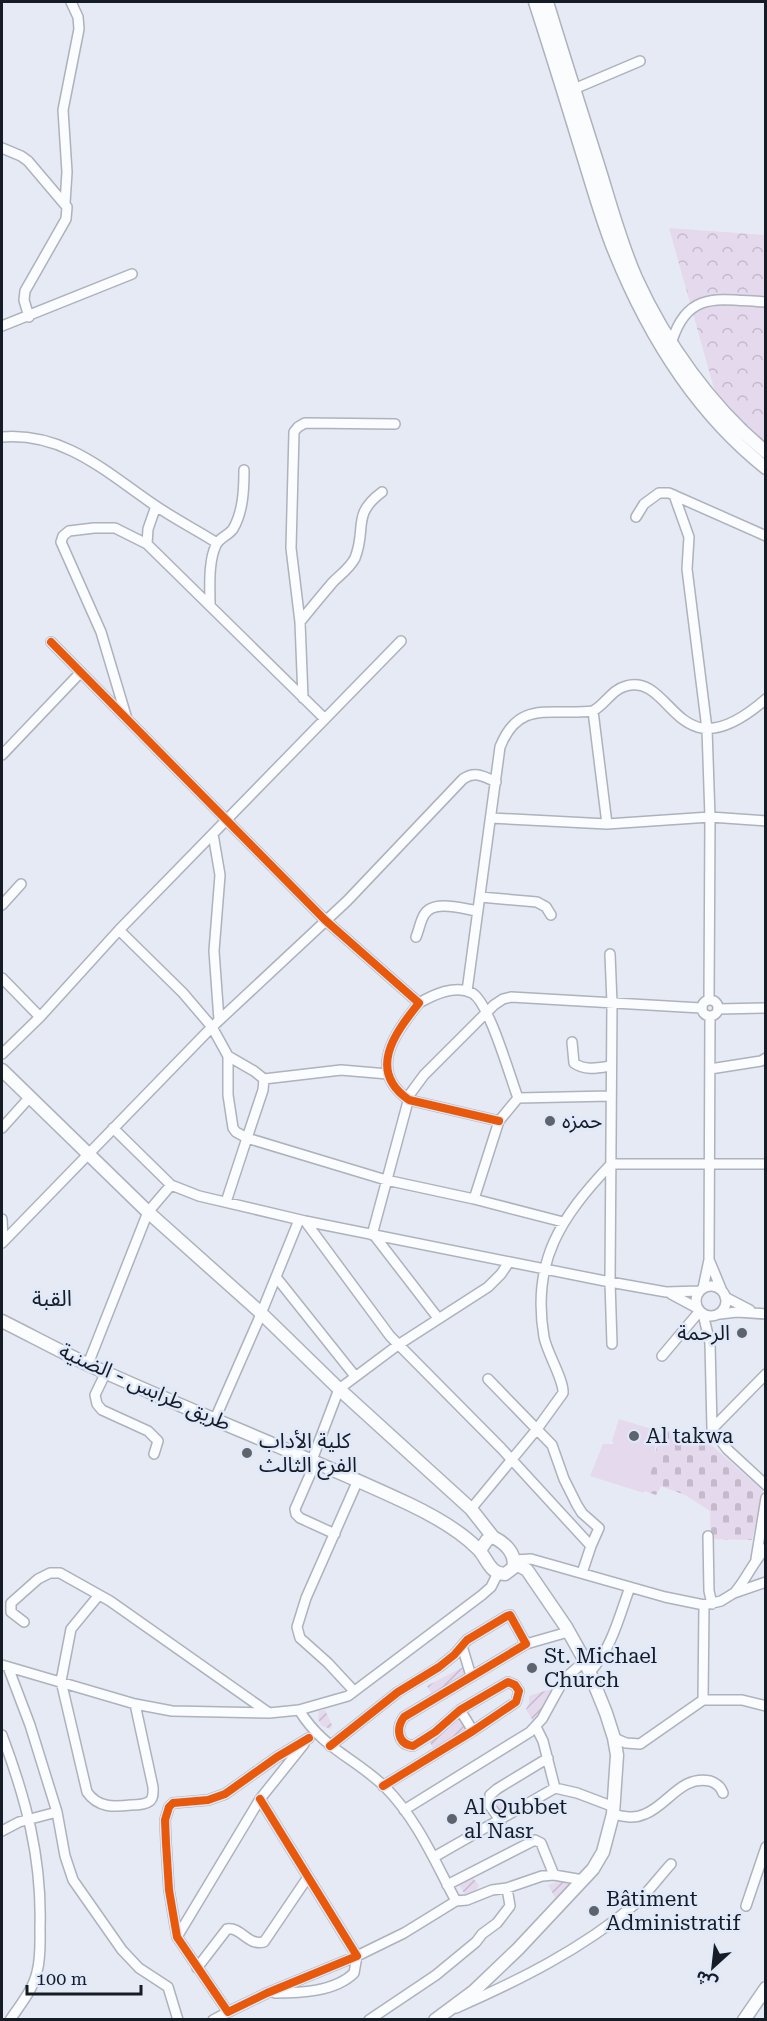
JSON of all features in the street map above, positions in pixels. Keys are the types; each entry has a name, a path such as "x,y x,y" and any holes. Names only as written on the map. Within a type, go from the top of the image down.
{"main road":[{"path":"535,2 611,243 626,278 657,329 679,374 712,418 765,468"},
{"path":"546,2 622,243 657,329 672,341 716,404 742,432 765,452"},
{"path":"2,1070 148,1212 261,1313 339,1389 471,1509 493,1537 507,1547 514,1561 527,1570 568,1632 587,1666 614,1738 617,1773 614,1810 603,1852 593,1869 518,1948 474,1991 439,2017"},
{"name":"طريق طرابس - الضنية","path":"2,1321 88,1364 358,1480 440,1521 480,1550"},
{"path":"493,1537 487,1540 480,1550 485,1560 498,1573 508,1573 513,1568 514,1561"},
{"path":"744,2019 765,1988"},
{"path":"754,2019 765,2002"}],"street":[{"path":"28,317 24,294 68,212 65,203 67,172 63,110 79,29 78,17 71,2"},
{"path":"574,89 640,61"},
{"path":"2,148 28,161 65,203"},
{"path":"2,327 132,274"},
{"path":"672,341 682,317 700,302 765,302"},
{"path":"303,698 300,622 291,548 294,432 305,423 395,424"},
{"path":"2,437 12,436 39,440 85,456 156,506 217,543"},
{"path":"210,605 213,552 217,543 231,532 240,512 244,470"},
{"path":"300,622 349,567 355,557 360,522 365,509 370,501 382,492"},
{"path":"636,518 644,504 659,493 674,495 765,536"},
{"path":"674,495 689,537 687,569 707,729 710,817 709,999"},
{"path":"147,544 148,530 156,506"},
{"path":"129,722 101,632 61,542 63,536 69,531 115,528 147,544 325,719"},
{"path":"2,1054 40,1017 119,930 401,641"},
{"path":"51,642 325,920 419,1004"},
{"path":"2,755 81,672"},
{"path":"467,991 500,747 507,731 520,718 531,714 593,711 601,707 615,691 627,686 638,685 658,694 670,710 684,721 707,729 740,718 765,699"},
{"path":"593,711 607,824"},
{"path":"2,1242 216,1023 390,857 463,779 478,774 496,782"},
{"path":"491,818 607,824 710,817 765,821"},
{"path":"213,834 220,875 214,951 216,1023 228,1056 228,1095 236,1132 247,1138 386,1180 474,1199 563,1222"},
{"path":"2,905 21,884"},
{"path":"480,897 537,902 546,907 551,915"},
{"path":"416,938 424,914 429,909 437,906 478,911"},
{"path":"119,930 216,1023"},
{"path":"610,954 612,1344"},
{"path":"2,978 40,1017"},
{"path":"499,1121 409,1100 398,1093 390,1083 389,1050 403,1025 419,1004 431,996 448,991 474,993 488,1013 518,1098"},
{"path":"373,1235 386,1180 415,1086 494,1005 511,997 701,1008"},
{"path":"709,999 717,1003 718,1009 716,1014 710,1016 703,1013 701,1008 702,1003 709,999"},
{"path":"718,1009 765,1008"},
{"path":"710,1016 709,1260 701,1290 696,1299 710,1343 712,1429 727,1449 765,1485"},
{"path":"572,1042 574,1063 580,1067 611,1066"},
{"path":"228,1056 264,1079 341,1070 388,1074"},
{"path":"710,1069 761,1062 765,1058"},
{"path":"226,1202 263,1090 264,1079"},
{"path":"474,1199 499,1121 518,1098 610,1096"},
{"path":"2,1128 29,1098"},
{"path":"113,1128 171,1185 199,1196 373,1235 666,1292 701,1290 713,1286 755,1313"},
{"path":"610,1164 765,1164"},
{"path":"471,1509 556,1405 564,1391 550,1358 545,1338 542,1309 544,1269 563,1222 610,1164"},
{"path":"88,1364 148,1212 171,1185"},
{"path":"2,1219 2,1242"},
{"path":"215,1419 302,1220"},
{"path":"302,1220 398,1345 511,1460 591,1546"},
{"path":"373,1235 438,1318"},
{"path":"709,1260 724,1294 724,1309 719,1314 710,1343"},
{"path":"335,1534 296,1514 296,1509 339,1389 398,1345 488,1287 509,1262"},
{"path":"276,1277 355,1376"},
{"path":"666,1292 710,1317 737,1312 765,1314"},
{"path":"662,1356 700,1311"},
{"path":"106,1372 96,1395 97,1404 102,1410 148,1431 158,1441 154,1454"},
{"path":"712,1429 765,1374"},
{"path":"488,1379 556,1452 562,1474 577,1505 582,1513 599,1528 582,1572"},
{"path":"354,1691 300,1638 297,1627 306,1598 358,1480"},
{"path":"756,1559 765,1498"},
{"path":"703,1700 708,1604 708,1536"},
{"path":"734,1593 744,1582 756,1559 765,1548"},
{"path":"514,1561 531,1559 665,1597 708,1604 765,1582"},
{"path":"24,1622 11,1612 11,1603 38,1579 50,1573 60,1573 99,1595 269,1713"},
{"path":"5,1666 135,1704 172,1711 269,1713 300,1710 344,1699 482,1595 491,1587 498,1573"},
{"path":"404,1810 523,1737 536,1726 547,1712 564,1679 603,1655 612,1641 630,1587"},
{"path":"99,1595 71,1629 61,1681 87,1792 95,1800 110,1807 144,1803 150,1801 153,1796 135,1704"},
{"path":"330,1746 398,1692 439,1667 467,1640 507,1616 510,1616 526,1644"},
{"path":"383,1786 473,1731 516,1702 519,1695 517,1688 508,1682 460,1710 435,1732 410,1746 401,1740 399,1728 401,1720 526,1644 568,1632"},
{"path":"462,1647 471,1676"},
{"path":"5,1666 30,1725 57,1812 64,1856 73,1880 122,1950 139,1968 168,1987 178,2019"},
{"path":"614,1738 626,1743 640,1744 703,1700 742,1700 765,1706"},
{"path":"300,1710 311,1734 383,1786 404,1810 434,1857 456,1901"},
{"path":"460,1710 473,1731"},
{"path":"536,1726 543,1741 555,1788"},
{"path":"177,1937 260,1799 311,1734"},
{"path":"228,2012 177,1937 167,1867 165,1820 169,1807 178,1802 207,1800 225,1794 311,1734"},
{"path":"2,1735 30,1818 40,1892 40,1957 34,1982 10,2019"},
{"path":"420,1742 429,1757"},
{"path":"501,1821 488,1802 490,1795 548,1758"},
{"path":"434,1857 501,1821 555,1788 577,1793 632,1818 649,1813 683,1786 696,1781 712,1782 721,1788 723,1793"},
{"path":"260,1799 357,1956 354,1973 344,1981 303,1991 267,1993"},
{"path":"2,1832 30,1818 57,1812"},
{"path":"447,1885 535,1840 541,1843 554,1875"},
{"path":"746,1906 765,1847"},
{"path":"439,2017 565,1954 635,1904 671,1864"},
{"path":"213,2019 267,1993 357,1956 404,1933 456,1901 507,1888 531,1879 554,1875 583,1880"},
{"path":"197,1968 226,1929 235,1929 252,1942 264,1942 308,1877"},
{"path":"369,2019 436,1975 497,1923 510,1906 507,1888"}],"green space":[{"path":"669,228 765,235 765,445 722,417"},
{"path":"619,1419 655,1430 655,1460 644,1493 590,1476 603,1444 614,1444 612,1441"},
{"path":"662,1430 700,1435 763,1491 752,1540 711,1539 710,1511 685,1495 661,1486 656,1495 644,1491"},
{"path":"463,1667 468,1676 433,1696 427,1686"},
{"path":"557,1687 533,1721 526,1709 529,1696"},
{"path":"325,1710 332,1725 331,1729 322,1726 318,1719 319,1711"},
{"path":"461,1717 470,1731 435,1752 430,1742"},
{"path":"500,1800 507,1800 514,1812 501,1819 493,1807"},
{"path":"472,1877 479,1885 475,1893 466,1896 459,1885"},
{"path":"564,1879 570,1887 556,1899 548,1885"}],"cycle path":[{"path":"51,642 325,920 419,1003 401,1027 389,1052 387,1065 389,1077 396,1089 409,1100 499,1121"},
{"path":"330,1746 398,1692 439,1667 467,1640 510,1615 526,1644 404,1717 399,1730 401,1739 413,1746 435,1732 460,1710 508,1682 515,1685 519,1691 516,1702 383,1786"},
{"path":"260,1799 357,1956 267,1993 228,2012 177,1937 169,1890 165,1820 169,1807 173,1803 208,1800 225,1794 277,1757 309,1738"}],"place":[{"name":"حمزه","path":"550,1121"},
{"name":"الرحمة","path":"742,1333"},
{"name":"Al takwa","path":"634,1436"},
{"name":"كلية الأداب الفرع الثالث","path":"247,1453"},
{"name":"St. Michael Church","path":"532,1668"},
{"name":"Al Qubbet al Nasr","path":"452,1819"},
{"name":"Bâtiment Administratif","path":"594,1911"}],"district":[{"name":"القبة","path":"52,1298"}]}
